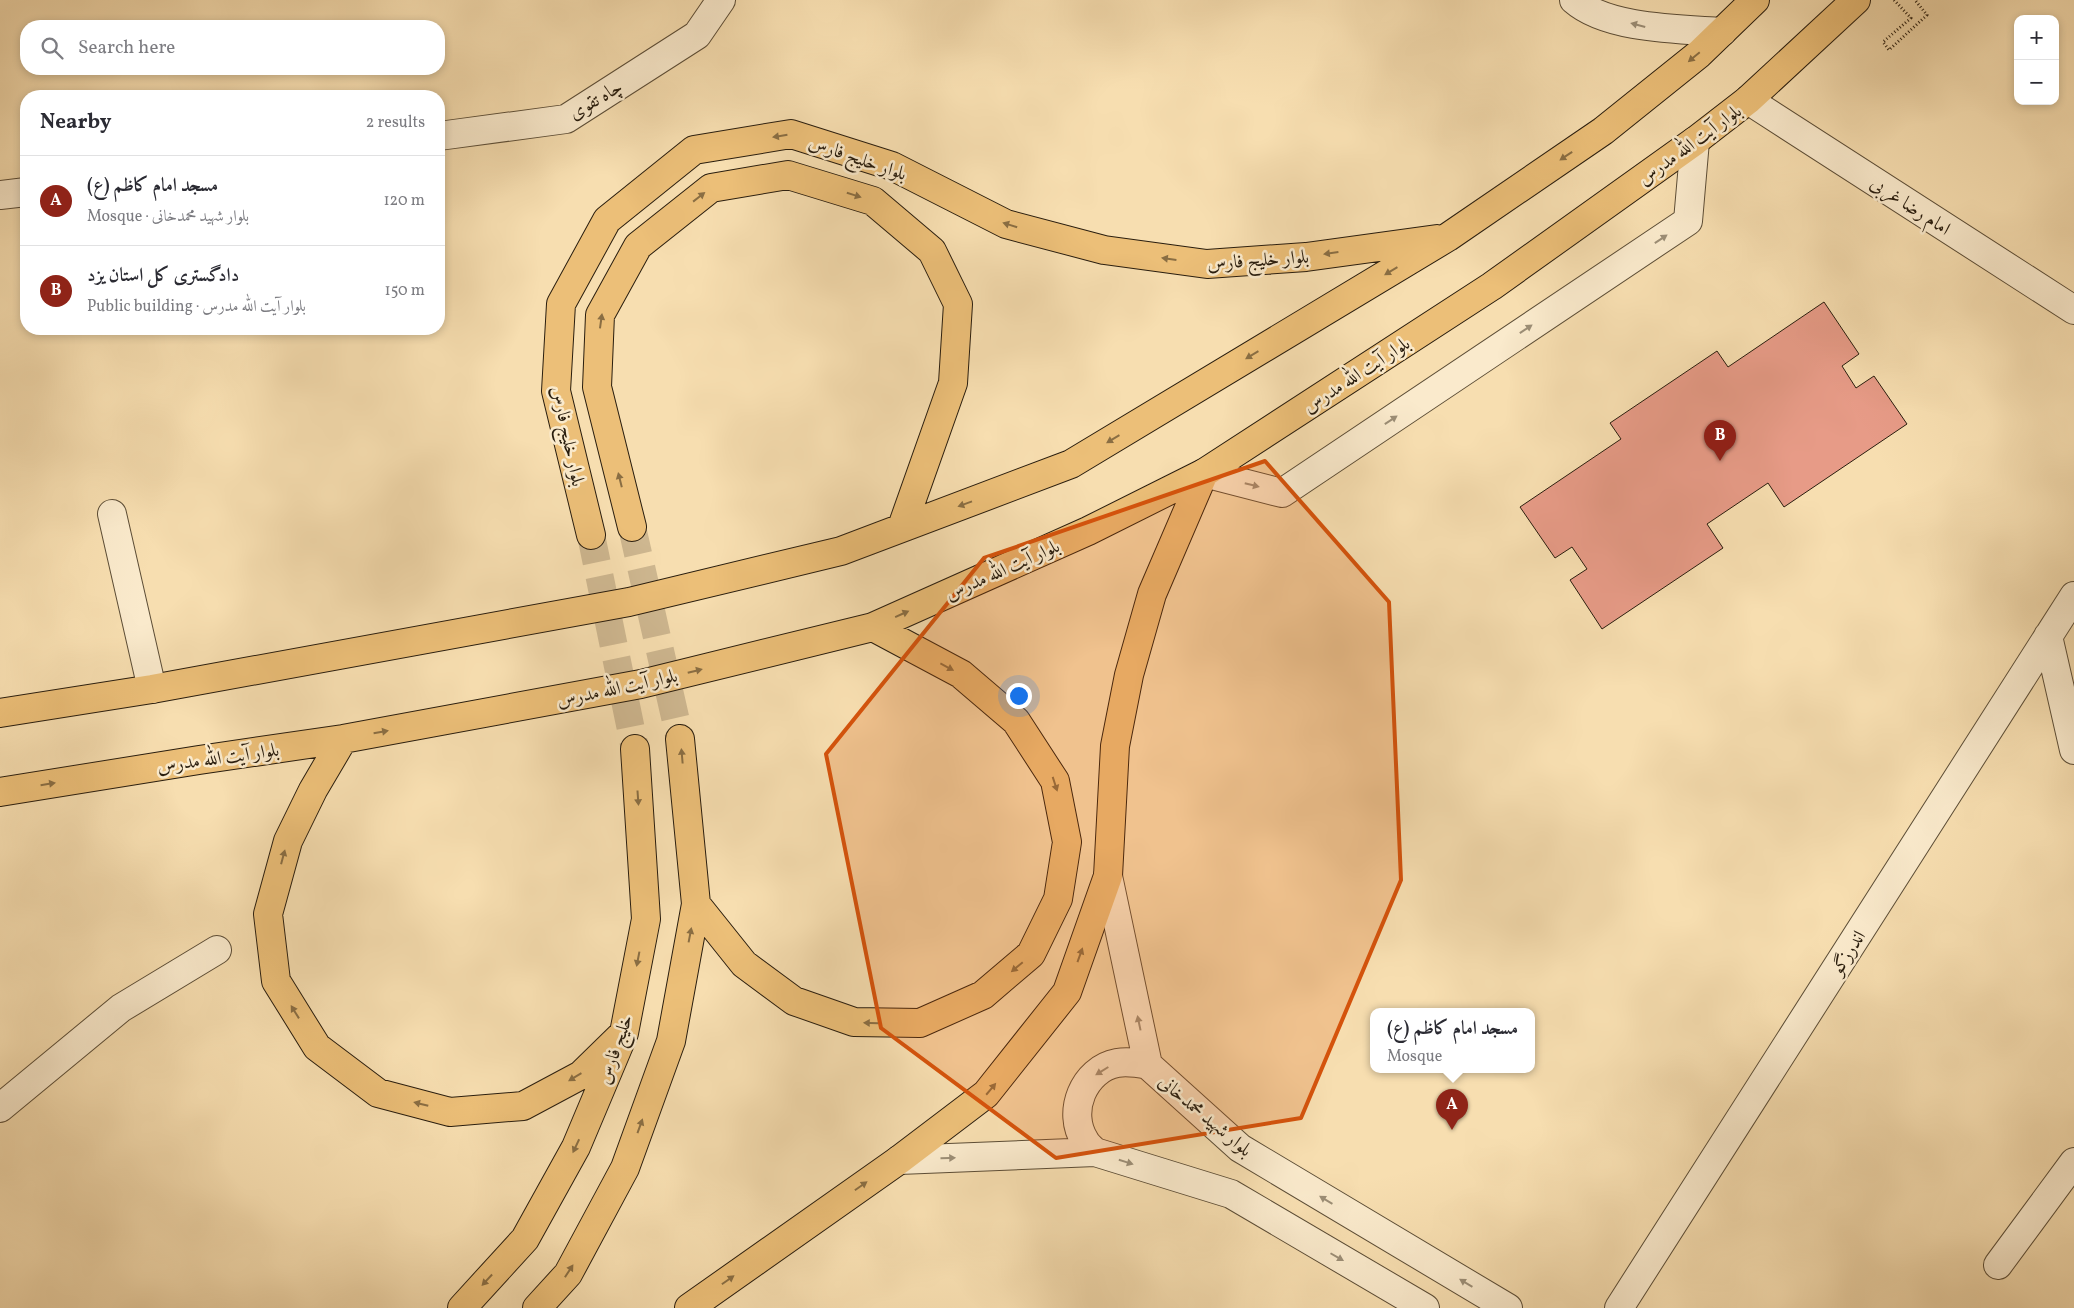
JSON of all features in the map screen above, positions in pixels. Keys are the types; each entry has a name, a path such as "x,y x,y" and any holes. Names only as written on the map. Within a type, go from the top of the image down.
{"main road":[{"path":"0,713 152,689 629,602 841,551 1071,464 1448,237 1603,131 1699,54 1755,0"},
{"name":"بلوار آیت الله مدرس","path":"0,792 343,739 641,684 873,627 1088,531 1204,473 1492,286 1695,141 1748,100 1856,0"},
{"name":"بلوار خلیج فارس","path":"591,535 556,390 561,304 607,220 694,150 791,134 892,166 1006,224 1104,250 1206,264 1306,257 1448,237"},
{"name":"بلوار خلیج فارس","path":"632,527 596,387 600,315 638,246 712,188 788,175 873,201 932,251 958,304 953,383 902,527"},
{"path":"688,1308 899,1160 986,1094 1067,992 1108,876 1115,746 1129,675 1152,594 1204,473"},
{"path":"696,904 744,964 794,1001 854,1022 920,1024 983,995 1031,954 1058,899 1067,842 1055,781 1016,720 961,674 873,627"},
{"path":"343,739 312,790 288,841 268,914 276,981 317,1047 378,1093 450,1112 523,1106 581,1075 624,1033"},
{"path":"537,1308 568,1274 625,1168 671,1041 696,904 680,739"},
{"name":"خلیج فارس","path":"462,1308 525,1239 576,1147 624,1033 646,918 635,749"}],"street":[{"name":"چاه تقوی","path":"445,135 566,119 697,35 722,0"},
{"path":"1574,0 1606,16 1647,27 1722,32"},
{"name":"امام رضا غربی","path":"1748,100 2074,310"},
{"path":"1204,473 1282,493 1688,221 1695,141"},
{"path":"0,196 20,193"},
{"path":"112,514 152,689"},
{"name":"اندرزگو","path":"1619,1308 2074,596"},
{"path":"2048,636 2074,750"},
{"name":"بلوار شهید محمدخانی","path":"1108,876 1148,1065 1240,1148 1508,1308"},
{"path":"0,1108 121,1008 217,950"},
{"path":"1095,1152 1084,1140 1078,1125 1077,1109 1081,1093 1101,1069 1116,1063 1132,1062 1148,1065"},
{"path":"899,1160 1095,1152 1231,1194 1425,1308"},
{"path":"1998,1265 2074,1162"}],"path":[{"path":"1894,0 1911,18 1883,42 1889,50 1927,15 1914,0"}],"highlighted area":[{"path":"1265,461 1389,602 1401,880 1301,1118 1056,1158 881,1028 826,754 984,558"}],"building":[{"path":"1824,302 1859,354 1842,366 1856,388 1874,376 1907,424 1784,507 1768,483 1707,524 1723,548 1602,629 1570,580 1587,569 1572,547 1555,558 1520,507 1621,439 1610,423 1717,351 1728,367"}],"tunnel":[{"path":"632,527 680,739"},
{"path":"591,535 635,749"}],"place":[{"name":"دادگستری کل استان یزد","path":"1720,461"},
{"name":"مسجد امام کاظم (ع)","path":"1452,1130"}]}
